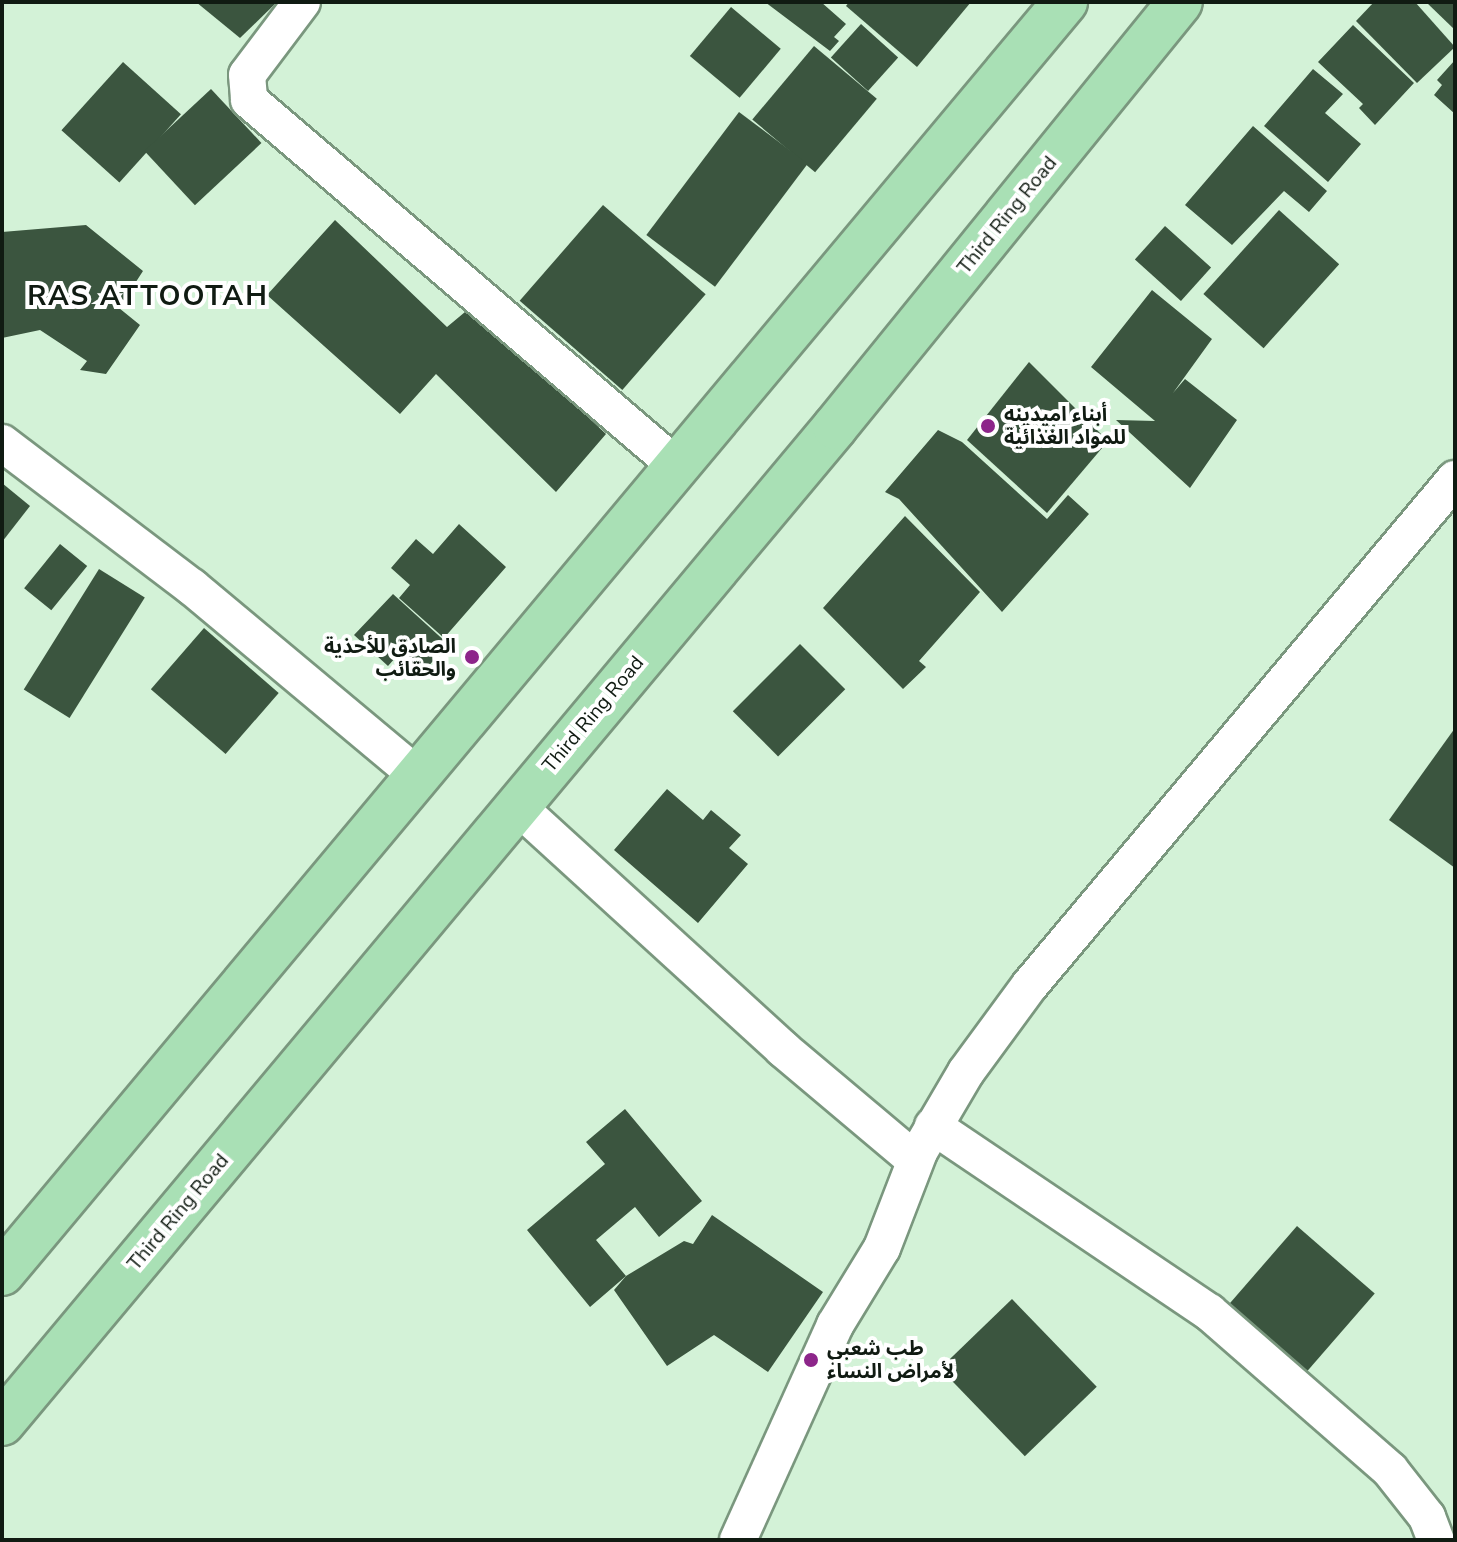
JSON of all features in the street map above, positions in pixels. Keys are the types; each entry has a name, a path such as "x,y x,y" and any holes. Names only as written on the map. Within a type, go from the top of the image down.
{"main road":[{"name":"Third Ring Road","path":"2,1423 835,427 1180,2"},
{"path":"2,1273 679,468 1061,3"}],"street":[{"path":"302,2 247,75 249,100 679,468"},
{"path":"2,443 192,587 419,777"},
{"path":"738,1540 835,1325 882,1248 915,1160 933,1126 1030,985 1455,479"},
{"path":"516,805 783,1049 915,1160"},
{"path":"933,1126 1209,1312 1390,1470 1427,1517 1436,1540"}],"building":[{"path":"196,2 277,2 240,38"},
{"path":"765,2 821,2 846,24 834,37 839,41 830,51"},
{"path":"849,2 971,2 917,67 846,6"},
{"path":"1374,2 1415,2 1455,47 1417,83 1356,21"},
{"path":"1426,2 1455,2 1455,30"},
{"path":"731,7 781,49 740,98 690,56"},
{"path":"861,24 898,57 868,91 831,57"},
{"path":"1353,25 1414,83 1375,125 1359,108 1363,104 1318,62"},
{"path":"814,46 877,99 815,172 752,120"},
{"path":"1455,60 1455,114 1434,95 1442,85 1437,80"},
{"path":"123,62 181,114 119,183 61,130"},
{"path":"1313,69 1343,94 1325,113 1361,144 1328,182 1264,126"},
{"path":"211,89 261,143 195,205 144,151"},
{"path":"739,112 808,164 715,287 646,235"},
{"path":"1253,126 1327,191 1309,212 1284,191 1232,245 1185,205"},
{"path":"603,205 706,294 622,390 520,301"},
{"path":"1279,210 1339,264 1264,348 1203,294"},
{"path":"335,220 447,327 471,307 606,434 556,492 436,374 400,414 267,295"},
{"path":"86,225 143,271 119,308 140,325 106,374 80,370 87,361 40,330 2,338 2,232"},
{"path":"1165,226 1211,267 1181,301 1135,259"},
{"path":"1152,290 1212,339 1173,393 1185,379 1237,420 1190,488 1116,420 1155,421 1091,367"},
{"path":"1029,362 1108,441 1047,513 967,440"},
{"path":"938,430 962,442 1047,519 1068,495 1089,514 1002,612 899,499 885,492"},
{"path":"2,483 30,506 2,542"},
{"path":"905,516 980,592 919,661 926,667 903,689 823,608"},
{"path":"459,524 506,567 444,638 399,598 410,585 391,568 416,539 433,554"},
{"path":"60,544 87,566 51,610 24,588"},
{"path":"99,569 145,598 70,718 24,689"},
{"path":"393,594 448,644 418,678 396,657 388,666 354,635"},
{"path":"204,628 279,693 226,754 151,689"},
{"path":"800,644 845,689 778,756 733,711"},
{"path":"1455,728 1455,868 1389,820"},
{"path":"667,789 703,820 711,810 741,835 729,848 748,864 698,923 614,850"},
{"path":"625,1109 702,1201 659,1237 635,1207 596,1240 626,1276 590,1307 527,1230 605,1164 586,1142"},
{"path":"712,1215 823,1292 768,1372 714,1335 667,1366 614,1290 626,1276 684,1241 693,1244"},
{"path":"1297,1226 1375,1294 1307,1371 1229,1304"},
{"path":"1012,1299 1097,1387 1025,1456 940,1368"}],"place":[{"name":"أبناء اميدينه للمواد الغذائية","path":"988,426"},
{"name":"الصادق للأحذية والحقائب","path":"472,657"},
{"name":"طب شعبي لأمراض النساء","path":"811,1360"}],"district":[{"name":"RAS ATTOOTAH","path":"148,296"}]}
